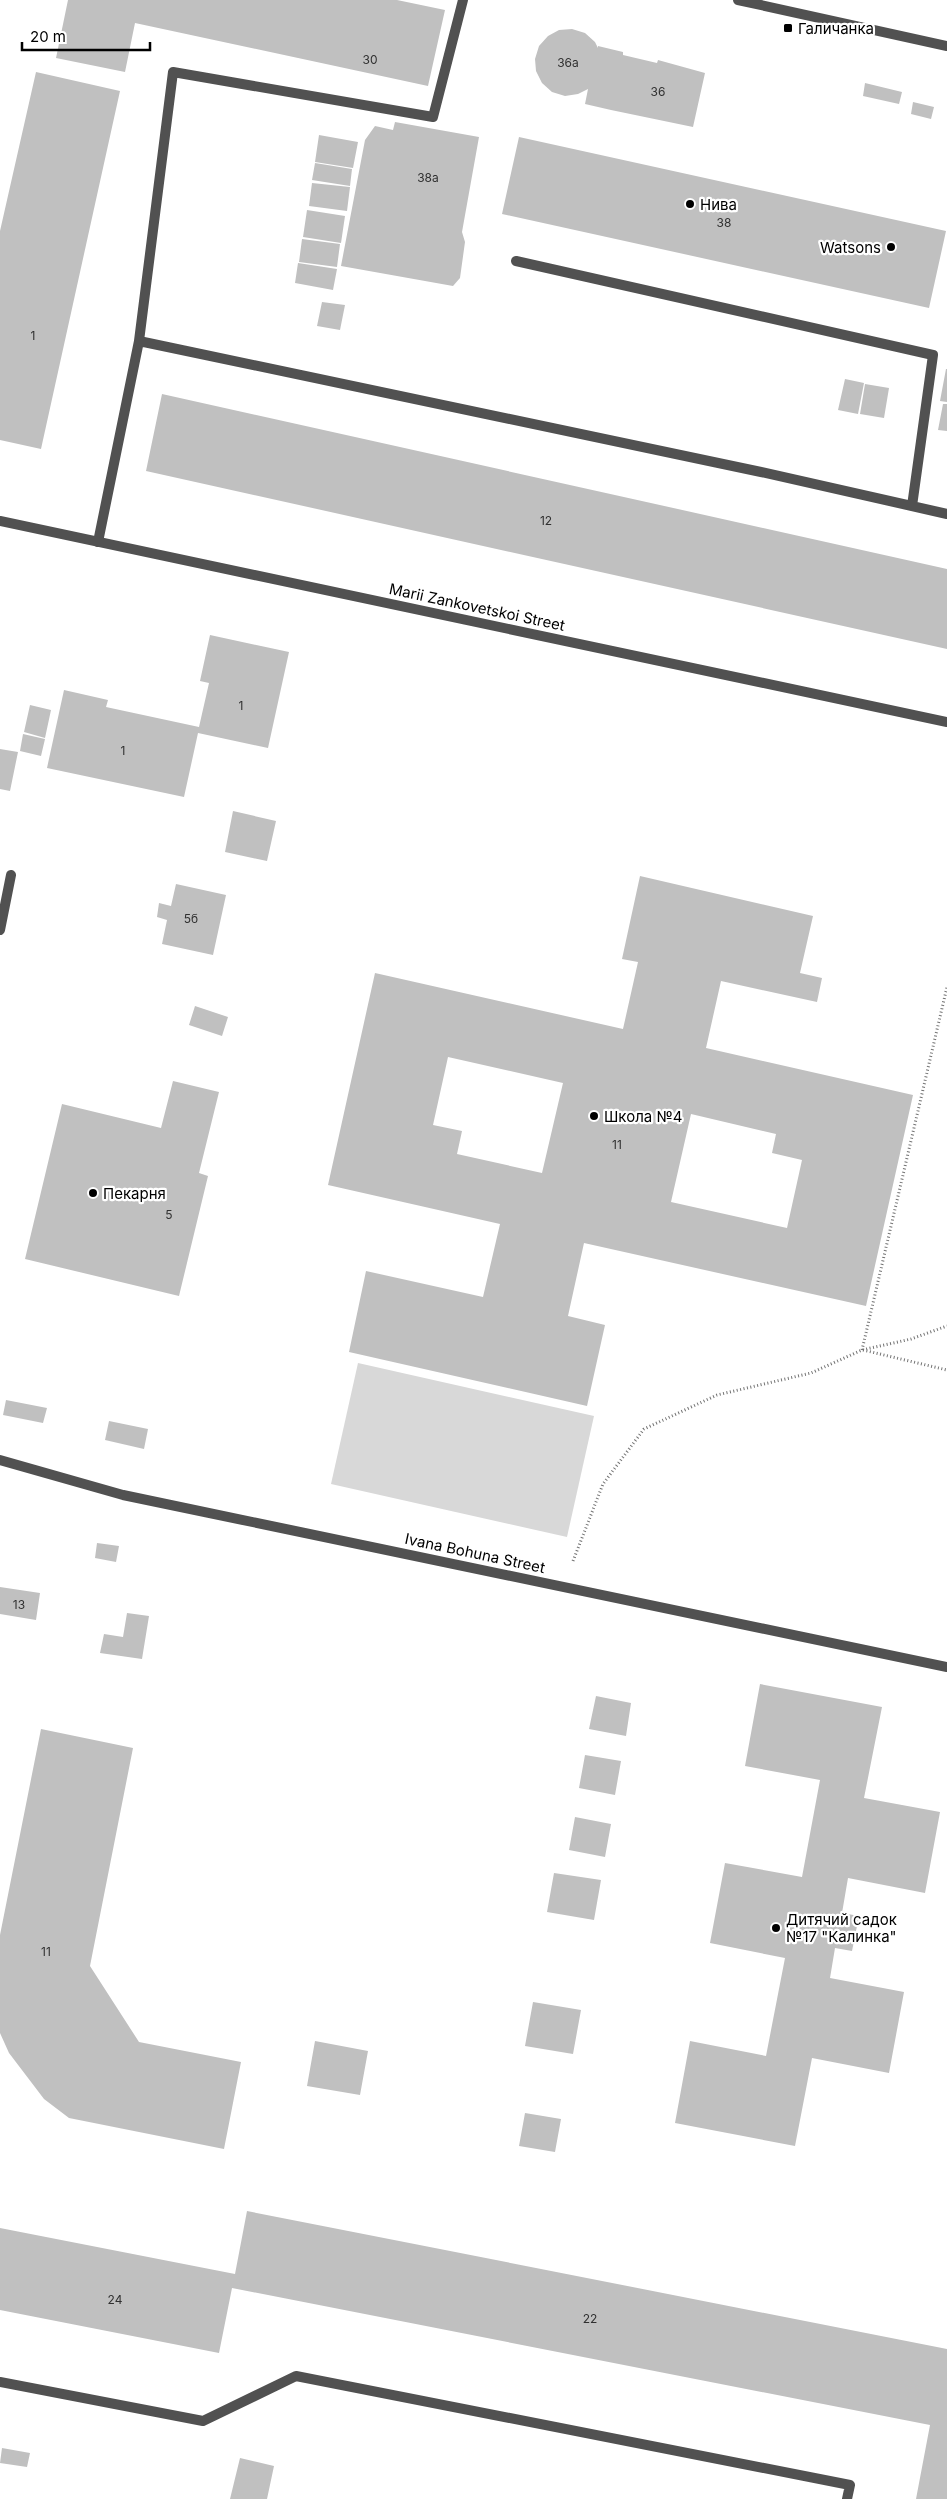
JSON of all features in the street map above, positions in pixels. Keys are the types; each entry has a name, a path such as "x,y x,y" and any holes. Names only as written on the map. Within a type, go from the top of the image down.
{"street":[{"path":"98,542 139,341 172,72 433,116 463,0"},
{"path":"738,0 947,46"},
{"path":"516,260 933,355 912,506"},
{"path":"139,341 761,472 947,514"},
{"name":"Marii Zankovetskoi Street","path":"0,521 947,722"},
{"path":"0,930 10,875"},
{"name":"Ivana Bohuna Street","path":"0,1460 123,1495 947,1667"},
{"path":"0,2382 203,2421 296,2376 850,2486 847,2499"}],"path":[{"path":"862,1350 947,987"},
{"path":"563,1587 603,1484 644,1429 717,1395 811,1373 862,1350 911,1339 947,1326"},
{"path":"862,1350 947,1370"}],"shaded area":[{"path":"358,1363 594,1416 567,1537 331,1484"}],"building":[{"path":"68,0 397,0 445,10 428,86 135,23 125,72 56,58"},
{"path":"572,29 585,33 595,42 598,48 598,46 623,52 623,55 657,63 658,60 705,73 693,127 585,104 588,89 578,94 565,96 552,92 542,83 536,71 535,59 539,46 548,36 559,30"},
{"path":"36,72 120,91 41,449 0,440 0,231"},
{"path":"865,83 902,92 899,104 863,96"},
{"path":"913,102 934,107 931,119 911,114"},
{"path":"395,122 479,137 462,232 465,242 460,278 453,286 341,266 365,140 375,126 393,130"},
{"path":"319,135 358,142 353,168 315,162"},
{"path":"519,137 946,231 929,308 502,214"},
{"path":"315,163 352,169 350,186 312,180"},
{"path":"312,183 350,187 347,211 309,206"},
{"path":"307,210 345,216 341,243 303,237"},
{"path":"302,239 340,244 337,267 299,262"},
{"path":"298,263 337,269 333,290 295,283"},
{"path":"322,302 345,305 340,330 317,326"},
{"path":"947,369 947,402 940,401"},
{"path":"845,379 864,383 858,414 838,410"},
{"path":"865,384 889,388 884,418 860,414"},
{"path":"162,394 947,569 947,649 146,471"},
{"path":"943,404 947,404 947,431 938,430"},
{"path":"210,635 289,652 268,748 198,733 184,797 47,768 64,690 108,700 106,707 199,727 209,683 200,681"},
{"path":"30,705 51,710 45,738 24,732"},
{"path":"23,734 45,739 41,756 20,751"},
{"path":"0,749 18,752 10,791 0,789"},
{"path":"233,811 276,821 267,861 225,852"},
{"path":"640,876 813,916 800,973 822,978 817,1002 721,981 706,1048 913,1095 866,1306 584,1243 568,1316 605,1325 587,1406 349,1352 366,1271 483,1297 500,1224 328,1185 375,973 623,1029 638,962 622,959","holes":["448,1057 563,1083 542,1173 457,1154 462,1131 433,1125","691,1114 776,1134 772,1153 802,1160 787,1228 671,1202"]},
{"path":"176,884 226,895 213,955 162,944 167,920 157,917 159,903 171,906"},
{"path":"195,1006 228,1017 222,1036 189,1025"},
{"path":"173,1081 219,1092 199,1173 208,1176 179,1296 25,1259 62,1104 161,1128"},
{"path":"6,1400 47,1408 43,1423 3,1415"},
{"path":"109,1421 148,1429 144,1449 105,1440"},
{"path":"97,1543 119,1546 116,1562 95,1558"},
{"path":"0,1587 40,1593 36,1620 0,1614"},
{"path":"127,1613 149,1616 142,1659 100,1653 104,1634 123,1637"},
{"name":"Дитячий садок №17 \"Калинка\"","path":"760,1684 882,1707 864,1798 940,1812 925,1893 848,1878 842,1913 859,1916 852,1951 835,1948 830,1978 904,1992 889,2073 812,2058 795,2146 675,2123 690,2041 766,2056 785,1958 710,1943 725,1863 802,1877 820,1780 745,1766"},
{"path":"596,1696 631,1703 626,1736 589,1729"},
{"path":"41,1729 133,1748 90,1966 139,2042 241,2062 224,2149 69,2118 44,2099 9,2053 0,2033 0,1935"},
{"path":"585,1755 621,1761 615,1795 579,1788"},
{"path":"575,1817 611,1824 605,1857 569,1850"},
{"path":"554,1873 601,1880 594,1920 547,1912"},
{"path":"533,2002 581,2010 573,2054 525,2046"},
{"path":"315,2041 368,2051 360,2095 307,2086"},
{"path":"525,2113 561,2119 555,2152 519,2146"},
{"path":"247,2211 947,2349 947,2499 916,2499 930,2425 232,2288 219,2353 0,2310 0,2228 235,2274"},
{"path":"2,2448 30,2453 27,2467 0,2463"},
{"path":"240,2458 274,2466 267,2499 230,2499"}],"place":[{"name":"Галичанка","path":"788,28"},
{"name":"Нива","path":"690,204"},
{"name":"Watsons","path":"891,247"},
{"name":"Школа №4","path":"594,1116"},
{"name":"Пекарня","path":"93,1193"},
{"name":"Дитячий садок №17 \"Калинка\"","path":"776,1928"}]}
